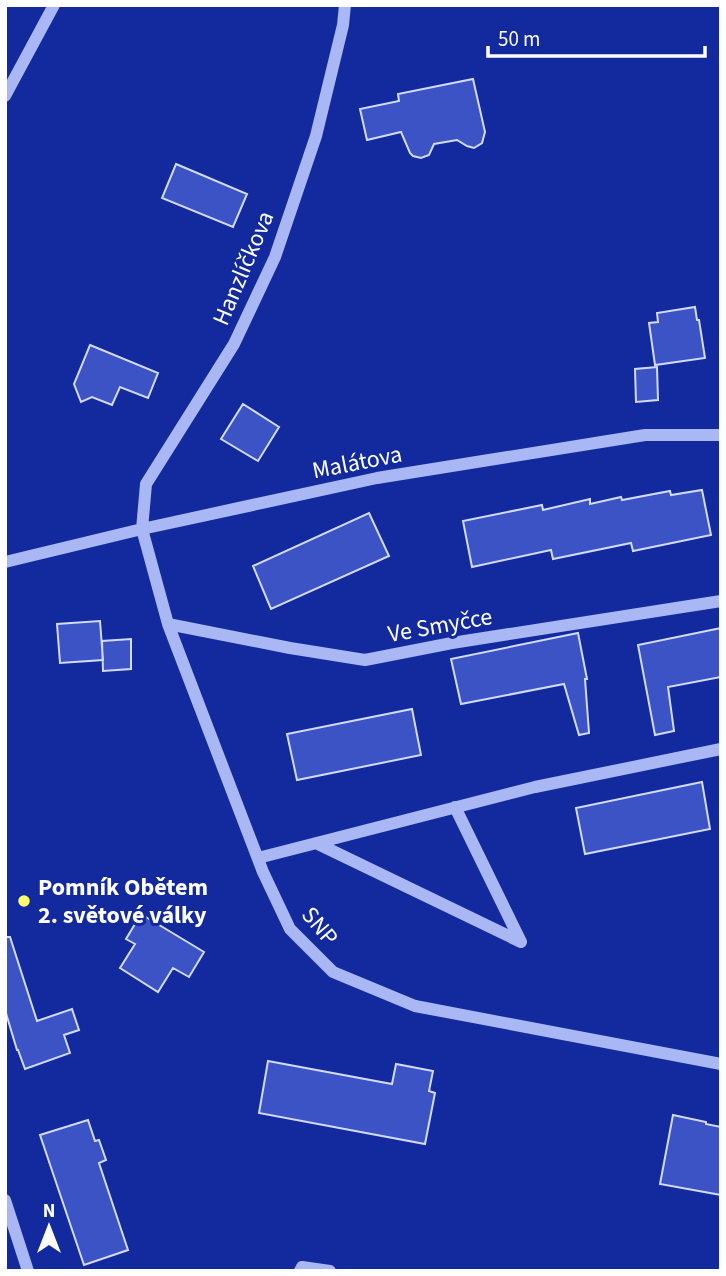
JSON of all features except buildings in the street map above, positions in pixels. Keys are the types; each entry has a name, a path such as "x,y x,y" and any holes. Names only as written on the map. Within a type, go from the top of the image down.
{"street":[{"path":"5,96 54,5"},
{"name":"Hanzlíčkova","path":"142,529 146,484 234,344 275,257 316,136 343,25 345,5"},
{"name":"Malátova","path":"5,562 377,478 645,435 721,435"},
{"name":"SNP","path":"142,529 167,624 258,858 290,929 333,972 415,1006 721,1064"},
{"name":"Ve Smyčce","path":"167,624 365,660 452,643 721,601"},
{"path":"258,858 534,787 721,749"},
{"path":"316,843 521,942 455,807"},
{"path":"5,1200 28,1271"},
{"path":"300,1271 302,1267 330,1271"}],"place":[{"name":"Pomník Obětem 2. světové války","path":"24,901"}]}
